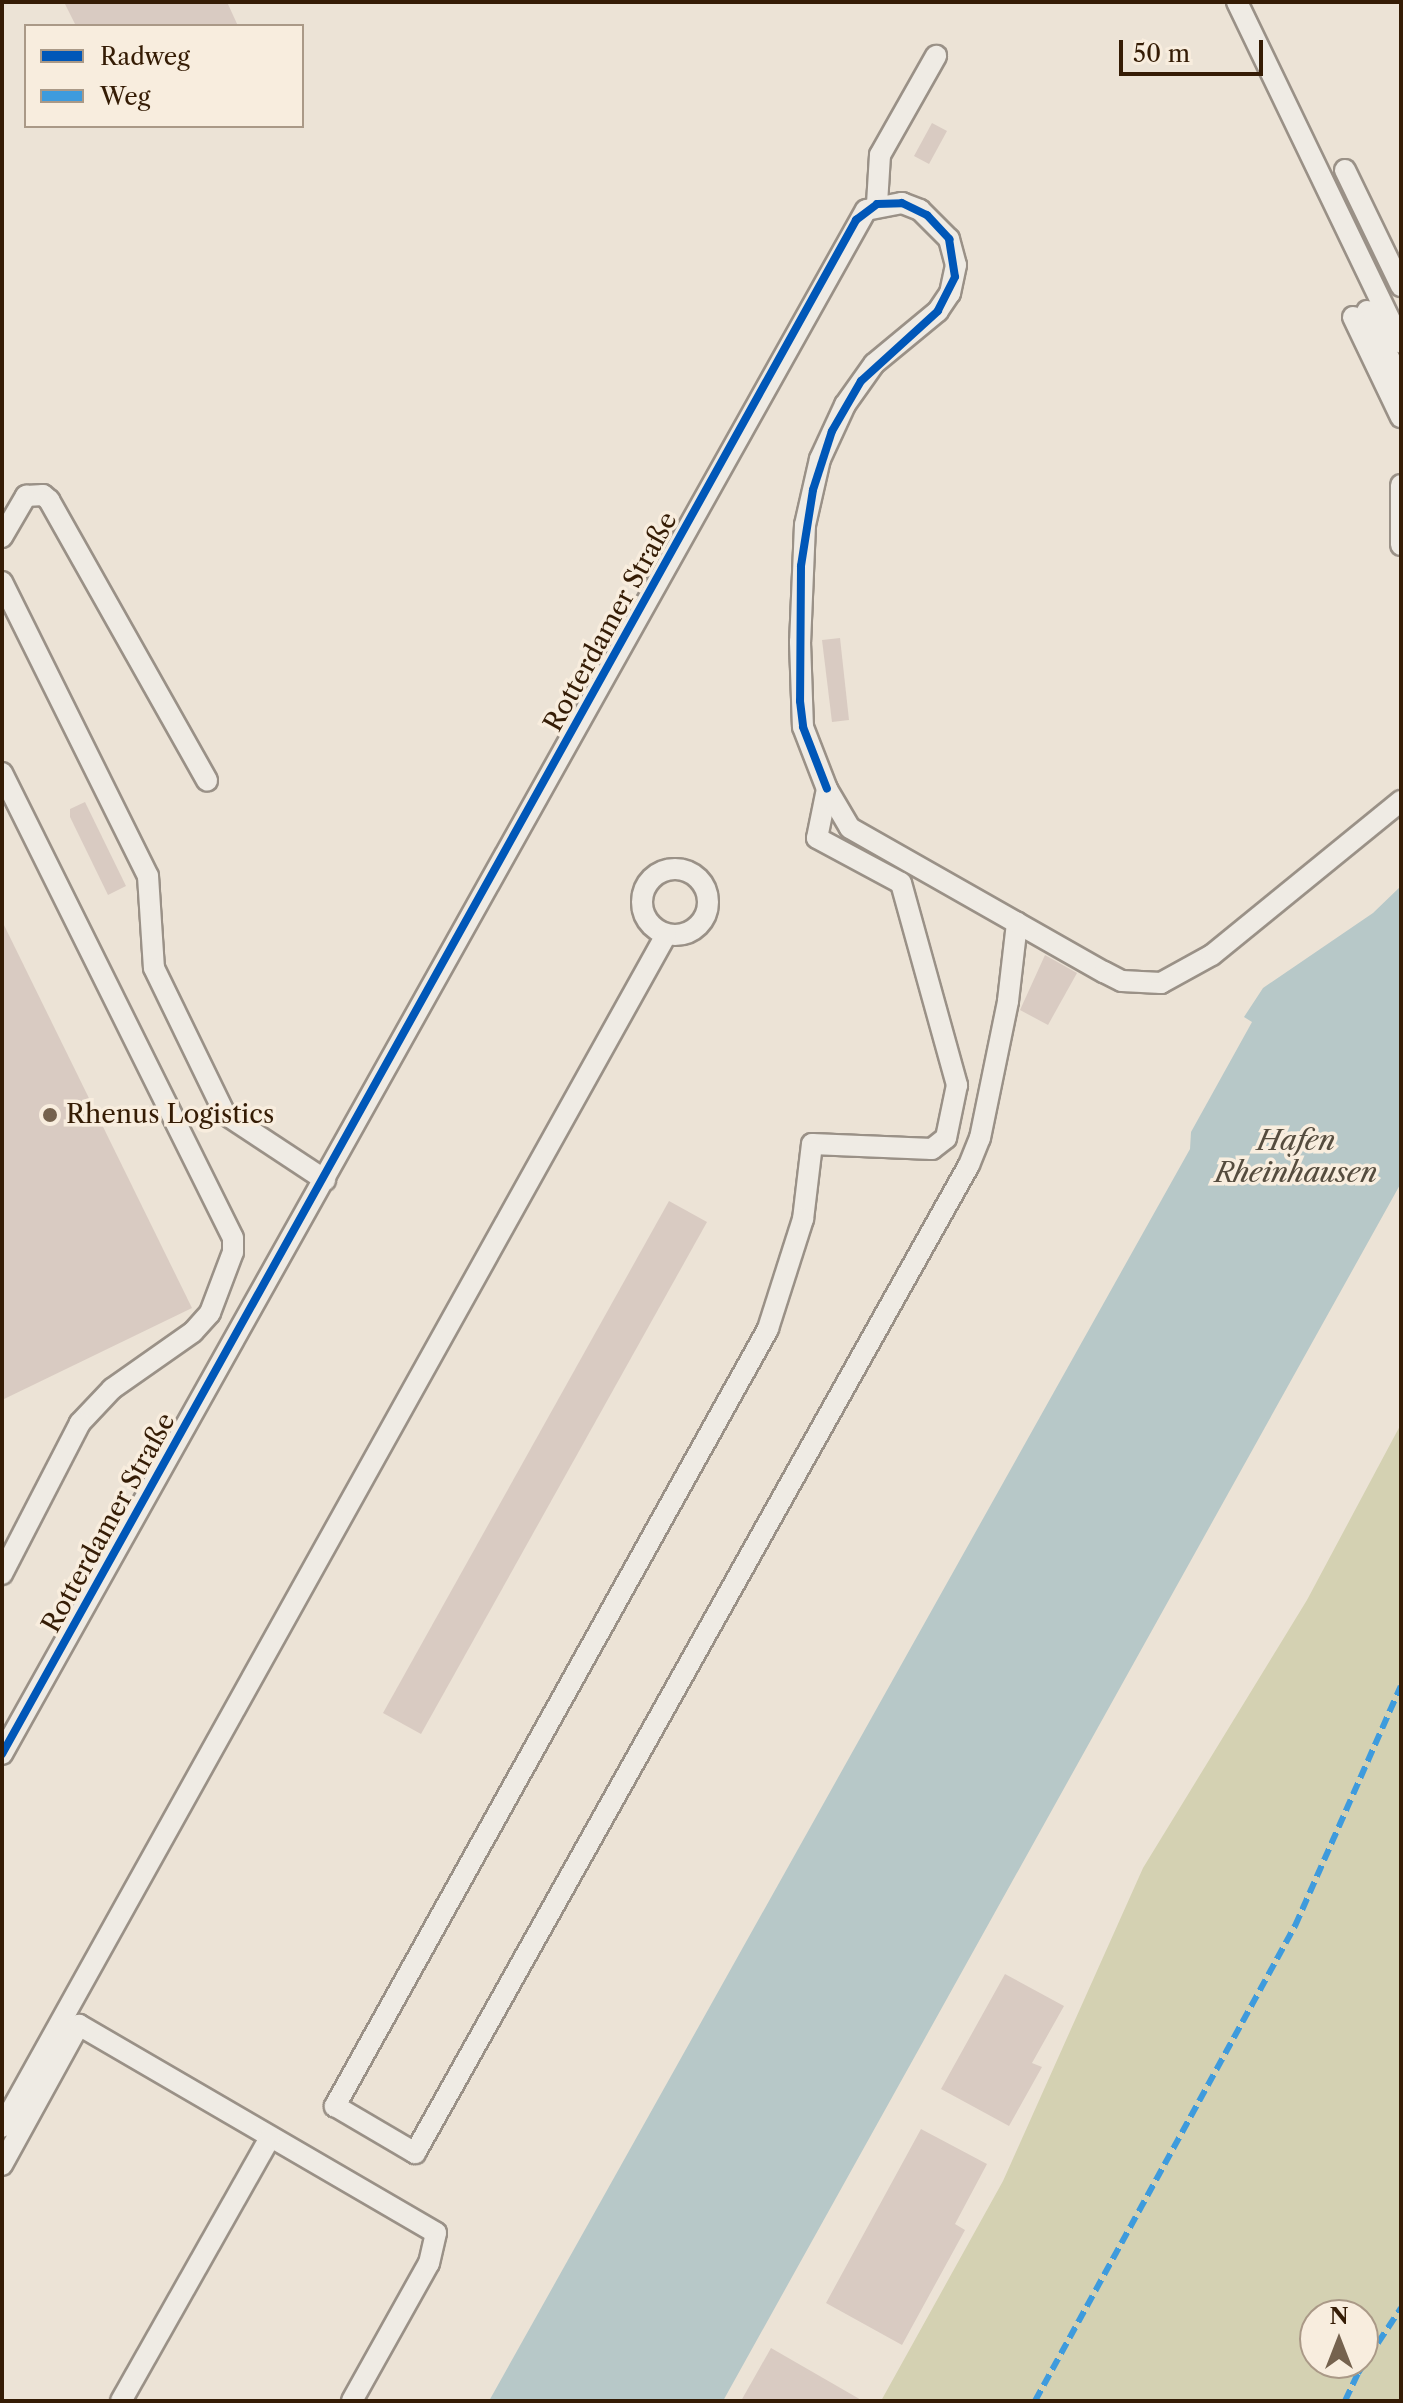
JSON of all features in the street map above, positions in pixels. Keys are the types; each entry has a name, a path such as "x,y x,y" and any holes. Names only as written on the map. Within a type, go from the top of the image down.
{"street":[{"path":"1237,2 1401,343"},
{"path":"936,56 880,155 877,204 902,203 927,215 949,239 956,265 950,293 938,311 874,364 845,405 813,490 801,566 800,701 803,727 827,789 850,828 1122,981 1161,983 1212,955 1401,801"},
{"path":"1345,170 1401,286"},
{"name":"Rotterdamer Straße","path":"2,1754 325,1180 856,220 877,204"},
{"path":"1360,314 1399,399"},
{"path":"1401,485 1401,545"},
{"path":"2,537 26,496 43,495 49,500 207,780"},
{"path":"2,582 148,876 154,968 225,1114 325,1180"},
{"path":"2,773 233,1238 233,1252 210,1313 193,1332 112,1389 80,1423 2,1574"},
{"path":"827,789 817,838 901,883 957,1085 946,1138 932,1149 812,1144 803,1219 768,1329 335,2106 415,2153 969,1165 980,1138 1008,1001 1017,923"},
{"path":"2,2127 666,935"},
{"path":"2,2165 79,2025 436,2233 429,2263 352,2401"},
{"path":"121,2401 270,2138"}],"shaded area":[{"path":"1401,1424 1401,2401 881,2401 1003,2181 1143,1868 1307,1600"}],"water":[{"name":"Hafen Rheinhausen","path":"1401,886 1401,1183 723,2401 489,2401 1190,1149 1191,1132 1252,1022 1244,1017 1263,988 1373,913"}],"building":[{"path":"64,2 227,2 237,24 75,24"},
{"path":"932,123 947,131 929,164 914,156"},
{"path":"840,638 849,720 832,722 822,640"},
{"path":"85,802 126,886 108,895 70,817 70,809"},
{"name":"Rhenus Logistics","path":"2,921 192,1308 2,1400"},
{"path":"1045,955 1077,973 1048,1025 1020,1010"},
{"path":"669,1201 707,1222 421,1734 383,1713"},
{"path":"1005,1974 1064,2006 1032,2063 1042,2067 1009,2126 941,2089"},
{"path":"921,2129 987,2164 955,2224 965,2230 902,2345 826,2303"},
{"path":"771,2348 863,2401 741,2401"}],"marked path":[{"path":"1035,2401 1295,1926 1401,1686"},
{"path":"1345,2401 1358,2373 1401,2308"}],"cycle path":[{"path":"2,1754 856,220 877,204 902,203 927,215 949,239 955,277 938,311 861,381 832,431 813,490 801,566 800,701 803,727 827,789"}],"place":[{"name":"Rhenus Logistics","path":"50,1115"}]}
